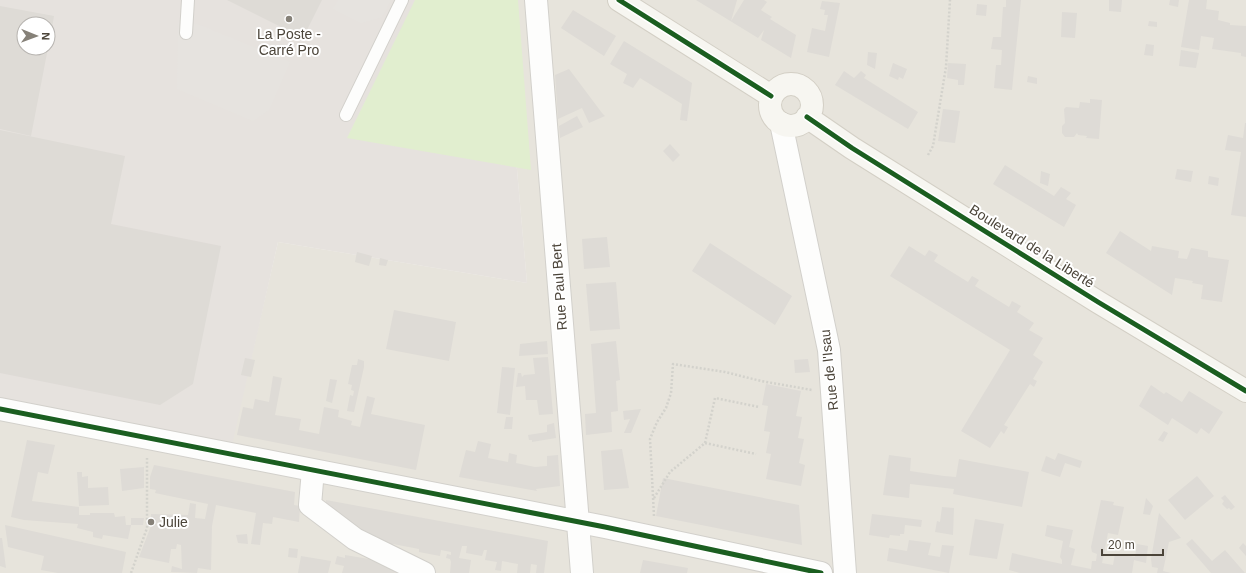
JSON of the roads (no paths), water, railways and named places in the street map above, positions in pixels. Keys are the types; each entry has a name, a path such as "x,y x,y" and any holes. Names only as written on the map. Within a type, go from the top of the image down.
{"main road":[{"path":"619,0 771,96"},
{"path":"788,84 798,85 806,90 810,97 811,104 807,117 796,125 790,126 781,123 772,114 770,106 771,96 777,88 788,84"},
{"name":"Boulevard de la Liberté","path":"807,117 885,169 1246,391"}],"street":[{"name":"Rue Paul Bert","path":"536,0 582,573"},
{"name":"Rue de l'Isau","path":"781,123 829,350 845,573"},
{"path":"0,409 577,522 821,573"},
{"path":"313,470 310,505 354,538 424,573"}],"lane":[{"path":"186,33 188,0"},
{"path":"346,115 402,0"}],"place":[{"name":"La Poste - Carré Pro","path":"289,19"},
{"name":"Julie","path":"151,522"}]}
